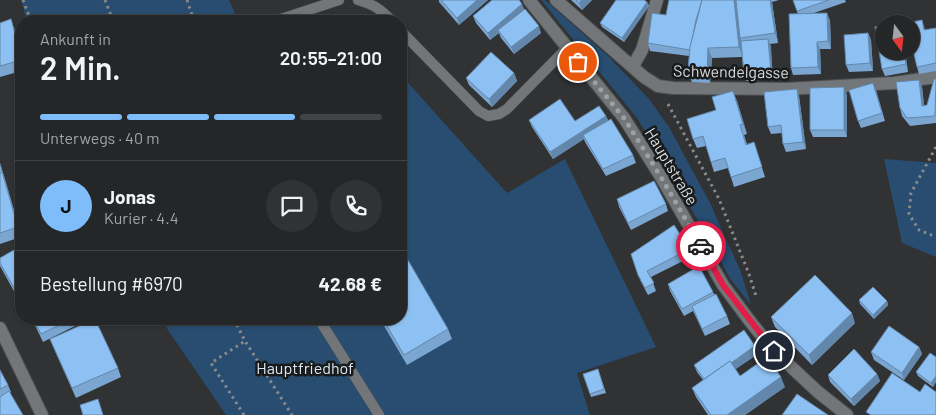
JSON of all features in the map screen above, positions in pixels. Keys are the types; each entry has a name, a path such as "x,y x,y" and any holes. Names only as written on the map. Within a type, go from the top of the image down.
{"street":[{"name":"Hauptstraße","path":"529,0 624,118 661,177 723,285 749,320 774,351 818,392 847,415"},
{"name":"Schwendelgasse","path":"556,0 644,77 658,86 673,88 786,89 894,83 936,77"},
{"path":"633,66 642,50 657,0"},
{"path":"0,328 42,415"}],"lane":[{"path":"293,15 339,0"},
{"path":"358,0 371,4 386,15"},
{"path":"407,37 479,111 488,116 499,114 507,109 567,48"},
{"path":"325,325 379,415"}],"path":[{"path":"23,0 29,15"},
{"path":"105,0 111,15"},
{"path":"187,0 192,15"},
{"path":"658,86 719,199 757,300"},
{"path":"936,147 911,193 908,214 919,230 936,238"},
{"path":"237,325 245,341 292,415"},
{"path":"244,415 211,363 245,341"}],"green space":[{"path":"21,0 229,0 236,15 25,15"},
{"path":"541,0 545,0 609,57 649,99 669,127 710,203 741,272 751,305 731,280 637,118"},
{"name":"Hauptfriedhof","path":"407,82 507,193 565,159 656,347 577,373 590,415 226,415 165,325 407,325"},
{"path":"884,159 936,163 936,257 902,243"}],"building":[{"path":"441,0 477,0 457,18"},
{"path":"492,0 519,0 522,4 488,33 473,16"},
{"path":"616,0 644,0 647,2 622,38 600,23"},
{"path":"669,0 702,0 690,50 648,43 652,13 666,15"},
{"path":"702,0 734,0 739,47 708,48 707,74 688,72 690,47"},
{"path":"736,0 770,0 775,33 740,38"},
{"path":"793,0 829,0 797,11"},
{"path":"525,9 539,26 511,47 498,30"},
{"path":"827,13 828,41 817,42 818,67 791,68 789,14"},
{"path":"11,19 15,33 15,62 0,66 0,23"},
{"path":"920,20 922,20 924,30 936,28 936,63 917,67 915,60 920,60"},
{"path":"868,33 870,63 846,65 844,35"},
{"path":"768,39 771,72 744,74 741,41"},
{"path":"491,52 514,73 489,99 466,78"},
{"path":"880,60 905,60 906,64 882,69"},
{"path":"934,79 936,79 935,116 907,118 900,108 896,82 919,80 922,106 927,105"},
{"path":"873,83 882,113 858,121 849,90"},
{"path":"844,87 844,130 810,130 810,88"},
{"path":"797,89 803,142 783,144 781,125 768,127 764,92"},
{"path":"733,91 743,124 740,125 746,145 754,142 762,167 731,177 725,158 711,162 703,136 693,139 687,119 716,110 712,97"},
{"path":"560,99 575,121 599,106 606,116 550,152 529,120"},
{"path":"611,119 633,155 603,169 583,135"},
{"path":"2,172 15,217 15,228 0,233 0,173"},
{"path":"654,181 666,204 628,223 617,199"},
{"path":"674,225 690,249 647,271 654,283 645,288 638,275 631,254"},
{"path":"15,249 15,290 0,263 0,258"},
{"path":"407,258 448,329 404,355 386,325 407,325"},
{"path":"699,266 713,292 682,309 668,284"},
{"path":"815,275 852,313 809,355 771,317"},
{"path":"873,287 887,301 873,315 859,300"},
{"path":"716,294 727,316 702,329 692,306"},
{"path":"36,325 60,325 41,334"},
{"path":"82,325 98,325 118,368 72,388 50,339"},
{"path":"889,326 919,347 902,373 871,352"},
{"path":"744,330 755,346 704,379 694,365"},
{"path":"854,349 877,374 851,399 828,375"},
{"path":"930,353 936,357 936,376 931,383 916,372"},
{"path":"767,357 781,377 727,415 711,415 692,388 730,361 740,376"},
{"path":"598,369 604,389 590,394 583,374"},
{"path":"0,370 8,385 0,389"},
{"path":"892,373 920,392 925,384 936,392 936,415 871,415 866,412"},
{"path":"9,391 23,415 0,415 0,397"},
{"path":"797,394 828,415 782,415"},
{"path":"98,399 103,415 83,415 80,405"}],"way so far":[{"path":"578,62 624,118 701,246"}],"route":[{"path":"701,246 723,285 774,351"}]}
